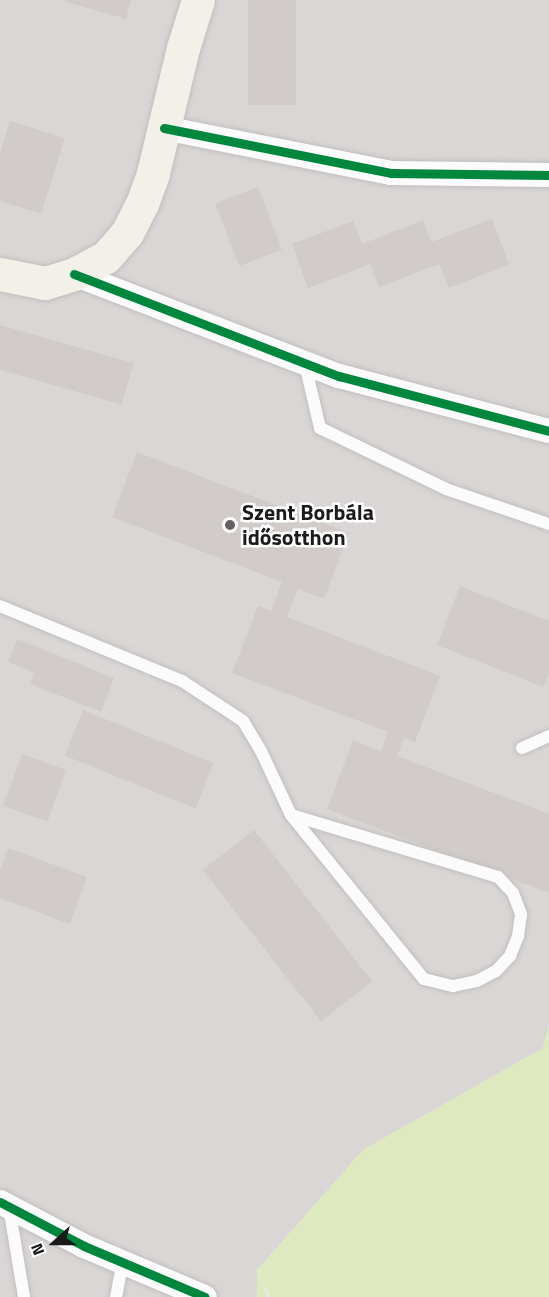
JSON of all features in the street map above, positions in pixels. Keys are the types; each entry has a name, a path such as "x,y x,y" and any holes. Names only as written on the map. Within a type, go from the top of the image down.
{"main road":[{"path":"0,274 45,283 75,274 106,256 127,233 142,204 153,173 198,0"}],"street":[{"path":"164,128 391,173 549,175"},
{"path":"75,274 339,376 549,431"},
{"path":"5,1204 84,1246 205,1297"}],"lane":[{"path":"305,364 320,428 446,489 549,524"},
{"path":"0,606 182,681 243,721 261,751 291,815 424,979 453,986 477,981 496,971 510,956 518,936 521,914 513,893 498,877 291,815"},
{"path":"522,748 549,736"},
{"path":"5,1204 24,1297"},
{"path":"117,1296 123,1263"}],"shaded area":[{"path":"0,0 549,0 549,1025 543,1048 363,1150 257,1270 263,1297 0,1297"},
{"path":"86,588 208,635 196,668 73,621"},
{"path":"52,625 171,675 161,697 43,647"}],"green space":[{"path":"549,1025 549,1297 271,1297 260,1276 267,1297 257,1297 257,1270 363,1150 543,1048"}],"building":[{"path":"60,0 131,0 126,19"},
{"path":"248,0 296,0 296,105 248,105"},
{"path":"10,121 65,138 41,214 0,201 0,153"},
{"path":"258,187 282,250 239,266 215,203"},
{"path":"492,219 509,264 449,288 439,264 379,287 370,264 308,288 292,244 353,221 362,244 423,220 431,242"},
{"path":"0,325 134,363 122,405 0,370"},
{"path":"137,452 349,533 324,599 298,589 287,617 440,676 415,742 404,738 397,756 549,814 549,893 327,809 353,740 381,751 388,732 232,673 258,606 271,611 282,582 112,517"},
{"path":"460,586 549,621 549,672 543,687 437,645"},
{"path":"17,639 114,678 101,712 30,684 34,673 8,662"},
{"path":"83,710 214,763 195,808 65,755"},
{"path":"22,754 66,770 47,822 3,806"},
{"path":"254,830 372,981 321,1021 203,870"},
{"path":"8,848 87,877 70,924 0,898 0,870"}],"cycle path":[{"path":"164,128 391,173 549,175"},
{"path":"74,274 339,376 549,431"},
{"path":"0,1202 84,1246 205,1297"}],"place":[{"name":"Szent Borbála idősotthon","path":"230,525"}]}
